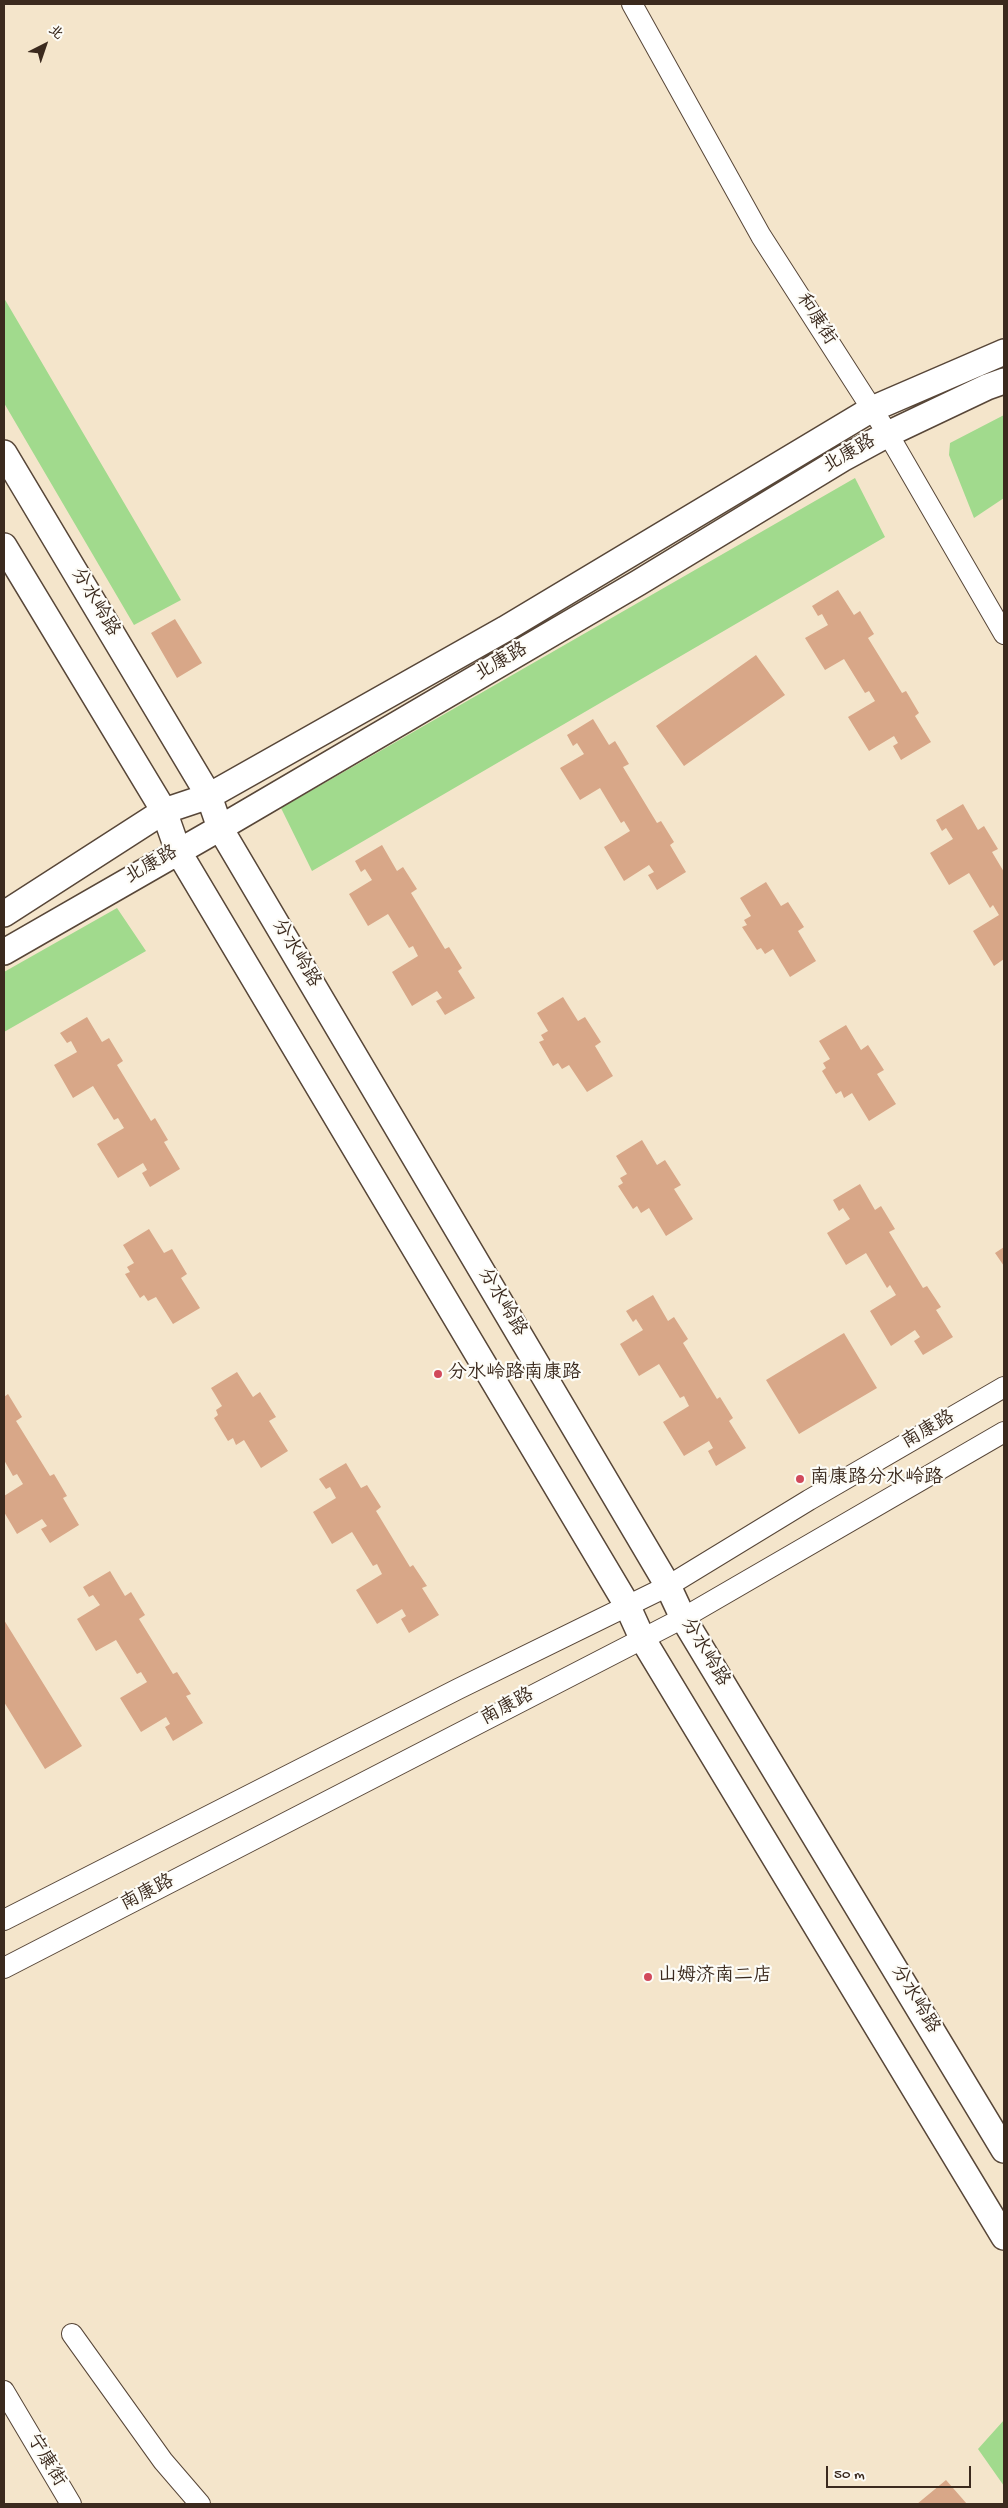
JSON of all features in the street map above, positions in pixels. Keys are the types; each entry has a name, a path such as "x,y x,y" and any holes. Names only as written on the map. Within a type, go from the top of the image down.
{"main road":[{"name":"北康路","path":"4,914 164,811 209,796 505,629 872,409 1004,352"},
{"name":"北康路","path":"4,952 220,828 888,434 987,387 1004,381"},
{"name":"分水岭路","path":"4,453 209,796 220,828 668,1586 683,1618 1004,2150"},
{"path":"4,546 164,811 178,851 627,1605 642,1638 1004,2237"}],"street":[{"name":"和康街","path":"632,4 761,236 888,434 1004,634"},
{"name":"南康路","path":"4,1920 668,1586 810,1500 1004,1387"},
{"name":"南康路","path":"4,1968 683,1618 1004,1432"},
{"path":"72,2334 163,2461 200,2504"},
{"name":"宁康街","path":"4,2391 72,2504"}],"green space":[{"path":"4,298 181,600 134,625 4,403"},
{"path":"1004,415 1004,498 974,518 949,455 950,443"},
{"path":"855,478 885,537 312,871 281,808"},
{"path":"117,908 146,951 4,1032 4,972"},
{"path":"1004,2420 1004,2486 978,2449"}],"building":[{"path":"838,590 854,615 860,611 874,634 868,638 902,693 906,691 919,713 915,716 931,742 901,760 893,746 898,743 894,736 869,751 848,717 875,701 869,691 865,693 844,659 825,670 805,638 828,625 822,614 818,616 812,606"},
{"path":"175,619 202,663 177,678 151,633"},
{"path":"756,655 785,695 684,766 656,726"},
{"path":"593,719 609,745 615,741 629,764 623,767 657,823 661,821 674,842 670,845 686,872 657,890 648,875 654,872 649,865 624,881 604,847 630,831 624,821 621,823 600,788 580,800 560,768 584,754 577,743 573,746 567,735"},
{"path":"963,804 978,830 984,826 998,849 992,852 1004,872 1004,959 994,966 973,931 999,915 993,905 990,908 969,873 949,885 930,853 953,839 946,828 942,831 936,820"},
{"path":"382,845 397,871 403,867 417,889 411,893 445,949 449,947 462,968 458,971 475,998 445,1015 436,1001 442,998 437,991 412,1006 392,972 418,956 413,946 409,948 388,914 368,926 349,894 372,880 365,869 361,872 355,861"},
{"path":"766,882 781,906 788,902 804,927 798,931 816,961 790,977 773,949 765,954 761,948 757,950 742,927 747,925 744,920 751,916 740,898"},
{"path":"563,997 578,1021 585,1017 601,1042 595,1046 613,1076 587,1092 569,1065 562,1069 558,1063 553,1066 539,1042 544,1040 541,1035 548,1031 537,1013"},
{"path":"87,1017 102,1042 109,1038 123,1061 117,1065 151,1121 155,1118 168,1140 164,1142 180,1169 150,1187 142,1173 147,1170 143,1163 118,1178 97,1144 124,1128 118,1118 114,1120 93,1086 73,1098 54,1065 77,1052 71,1041 67,1043 60,1033"},
{"path":"846,1025 861,1050 868,1045 884,1070 877,1074 896,1104 869,1121 852,1093 844,1098 841,1091 836,1094 822,1071 826,1068 823,1063 830,1059 819,1041"},
{"path":"642,1140 657,1165 665,1160 681,1185 674,1189 693,1219 666,1236 649,1208 641,1213 637,1206 633,1209 618,1186 623,1183 620,1178 627,1174 616,1156"},
{"path":"860,1184 875,1210 881,1206 895,1229 889,1232 923,1288 927,1286 941,1307 936,1310 953,1337 923,1355 914,1341 920,1337 915,1330 891,1346 870,1311 896,1295 890,1285 887,1288 866,1253 846,1265 827,1233 850,1219 843,1208 839,1211 833,1200"},
{"path":"149,1229 164,1253 172,1249 187,1274 181,1278 200,1308 173,1324 156,1297 148,1301 144,1295 140,1298 125,1274 130,1272 127,1267 134,1263 123,1245"},
{"path":"1004,1247 1004,1266 995,1253"},
{"path":"653,1295 668,1321 674,1317 688,1339 683,1343 717,1399 720,1397 733,1418 729,1421 746,1448 716,1466 708,1451 713,1448 709,1441 684,1456 663,1422 689,1406 684,1396 680,1398 659,1364 639,1376 620,1344 643,1330 636,1319 633,1322 626,1311"},
{"path":"844,1333 877,1388 799,1434 766,1380"},
{"path":"237,1372 253,1397 260,1392 276,1417 269,1421 288,1451 261,1468 244,1440 236,1445 233,1438 228,1441 214,1418 218,1415 216,1410 222,1406 211,1388"},
{"path":"8,1394 22,1417 16,1421 50,1476 54,1474 67,1496 63,1498 79,1525 50,1543 41,1529 47,1526 42,1519 17,1534 4,1512 4,1496 23,1484 17,1474 13,1476 4,1460 4,1397"},
{"path":"346,1463 361,1488 367,1485 381,1507 376,1511 410,1567 413,1565 427,1586 422,1588 439,1615 409,1633 401,1619 406,1616 402,1609 377,1624 356,1590 382,1574 377,1564 373,1566 352,1532 332,1544 313,1512 336,1498 330,1487 326,1489 319,1479"},
{"path":"110,1571 125,1596 131,1592 145,1615 139,1619 173,1674 177,1672 191,1694 186,1696 203,1723 173,1741 165,1727 170,1724 166,1717 141,1732 120,1698 147,1682 141,1672 137,1674 116,1640 96,1651 77,1619 100,1605 93,1595 89,1597 83,1587"},
{"path":"4,1620 82,1746 45,1769 4,1702"},
{"path":"946,2480 967,2504 917,2504"}],"place":[{"name":"分水岭路南康路","path":"438,1374"},
{"name":"南康路分水岭路","path":"800,1479"},
{"name":"山姆济南二店","path":"648,1977"}]}
